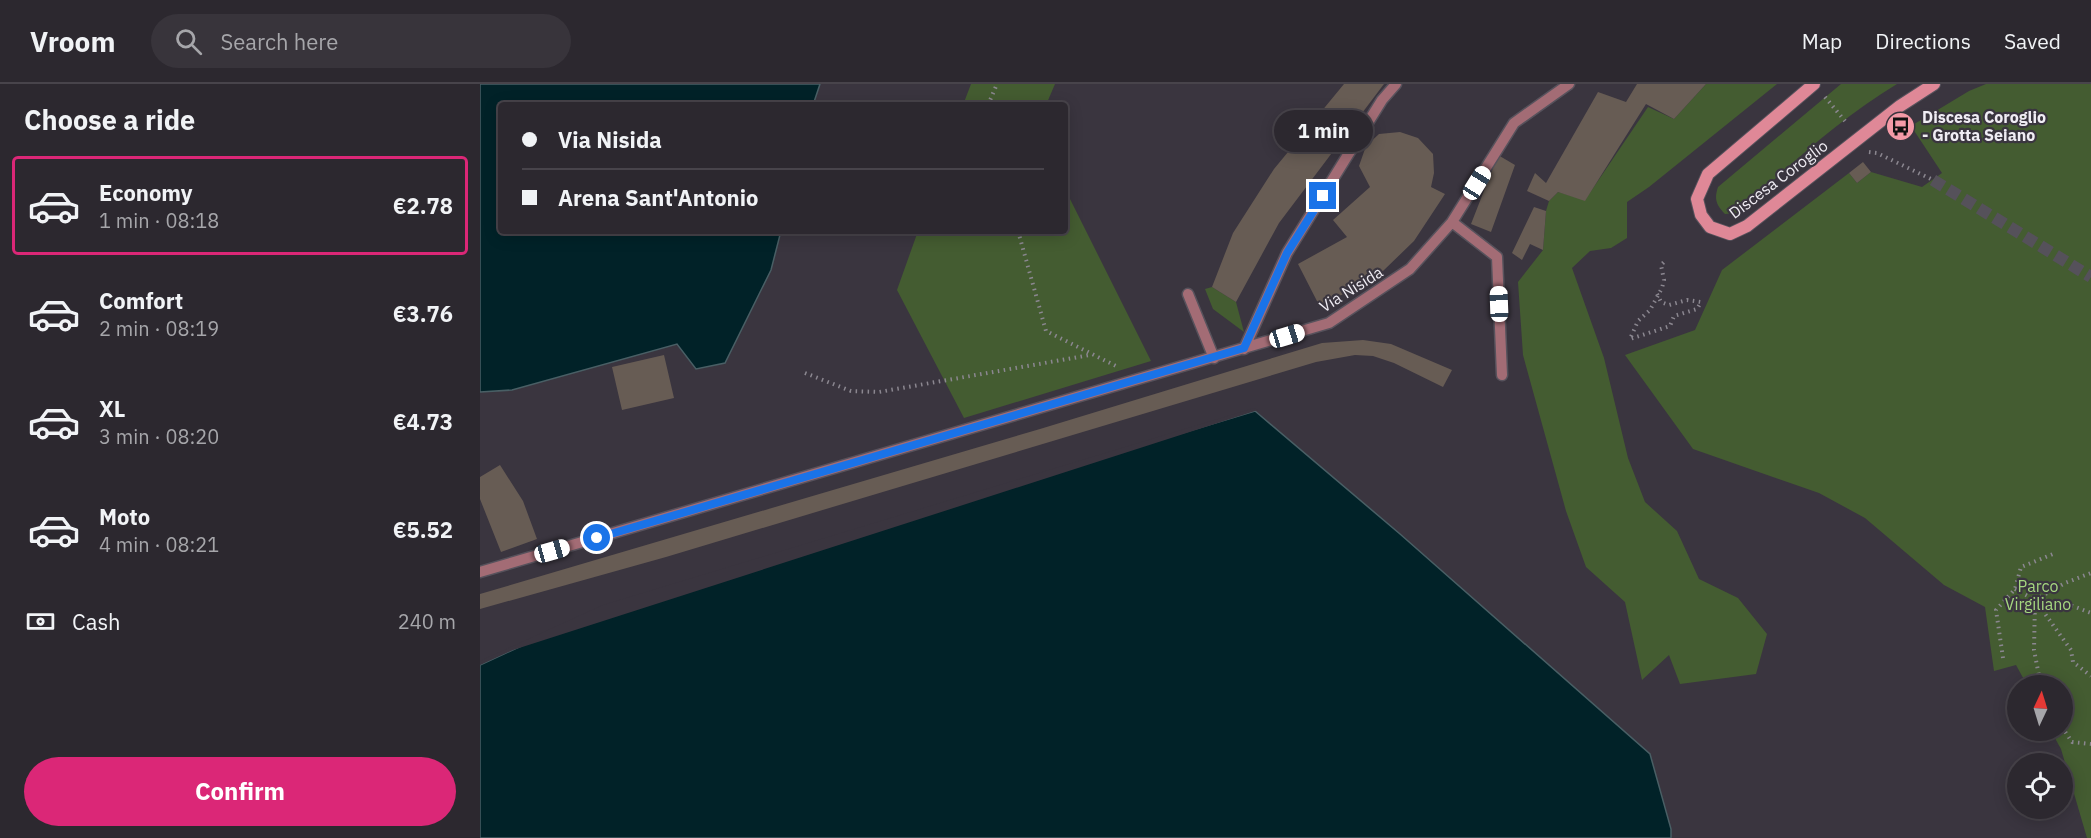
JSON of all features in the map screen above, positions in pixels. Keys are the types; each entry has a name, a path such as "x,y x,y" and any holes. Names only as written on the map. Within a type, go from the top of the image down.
{"street":[{"name":"Discesa Coroglio","path":"1814,84 1708,174 1697,199 1701,215 1710,227 1730,234 1747,226 1900,106 1934,84"}],"lane":[{"path":"1244,348 1287,253 1382,100 1396,84"},
{"name":"Via Nisida","path":"480,572 1214,358 1329,322 1410,269 1452,222 1514,123 1569,84"},
{"path":"1452,222 1497,257 1502,375"},
{"path":"1188,294 1214,358"}],"path":[{"path":"989,102 997,84"},
{"path":"1825,97 1845,121"},
{"path":"1877,153 1933,180"},
{"path":"1019,234 1046,331 1090,355 1119,368 1130,369 1134,381"},
{"path":"1657,294 1661,302 1669,305 1687,300 1701,302 1697,309 1674,316 1671,326 1630,339 1638,321 1650,310 1657,294 1664,280 1661,264 1665,261"},
{"path":"805,373 851,391 879,393 1090,355"},
{"path":"2002,658 1996,610 2015,589 2021,567 2054,554"},
{"path":"2035,600 2065,583 2091,573"},
{"path":"2015,589 2035,600 2065,603 2091,613"},
{"path":"2035,600 2071,650 2073,662 2091,676"},
{"path":"2035,600 2034,650 2039,675"},
{"path":"2071,741 2091,744"}],"green space":[{"path":"971,84 1055,84 1047,102 964,102"},
{"path":"1706,84 1777,84 1649,187 1627,202 1627,238 1611,248 1590,251 1572,268 1604,358 1628,458 1645,502 1677,531 1699,579 1738,598 1767,634 1756,674 1680,684 1669,655 1642,680 1625,602 1586,567 1566,511 1523,355 1518,282 1543,250 1549,201 1558,192 1585,200 1648,107 1674,119"},
{"path":"1841,84 1897,84 1834,128 1738,213 1725,214 1717,202 1718,187"},
{"name":"Parco Virgiliano","path":"1986,84 2091,84 2091,838 2087,838 2073,790 2073,753 2062,753 2057,741 2073,741 2073,675 2022,675 2016,665 1994,671 1985,607 1944,585 1865,518 1819,493 1693,449 1625,355 1695,330 1722,270 1849,173 1857,183 1871,172 1922,187 1942,173 1911,126 1969,91"},
{"path":"1068,195 1151,361 964,418 897,290 917,234 1068,234"},
{"path":"1212,287 1236,302 1244,332 1213,309 1205,289"}],"water":[{"path":"480,84 820,84 814,102 498,102 498,234 780,234 771,270 725,363 696,369 677,344 512,390 480,392"},
{"path":"1255,411 1400,534 1650,754 1671,829 1671,838 480,838 480,665 604,608"}],"pier":[{"path":"1254,408 1258,410 513,650 480,665 480,661 603,605"}],"building":[{"path":"1344,84 1384,84 1279,223 1236,302 1212,287 1233,233 1274,169"},
{"path":"1637,84 1706,84 1674,119 1646,104 1585,201 1558,192 1549,201 1527,191 1535,173 1546,183 1598,92 1626,102"},
{"path":"1400,132 1418,138 1433,154 1434,173 1431,187 1445,194 1414,241 1383,271 1346,293 1319,305 1298,264 1347,237 1333,220 1370,187 1359,166 1366,146 1379,134"},
{"path":"1498,155 1515,165 1491,232 1471,224"},
{"path":"1863,162 1871,172 1857,183 1849,173"},
{"path":"1534,207 1546,211 1543,250 1530,244 1522,260 1512,253"},
{"path":"1363,340 1391,344 1452,370 1443,387 1394,363 1373,356 1355,355 1316,362 666,557 480,609 480,594 1040,429 1322,343"},
{"path":"664,355 674,398 622,410 612,367"},
{"path":"500,465 523,501 537,539 501,552 480,499 480,477"}],"tunnel":[{"path":"1933,180 2091,277"}],"place":[{"name":"Discesa Coroglio - Grotta Seiano","path":"1901,126"}],"route":[{"path":"597,538 1244,348 1287,253 1323,196"}]}
